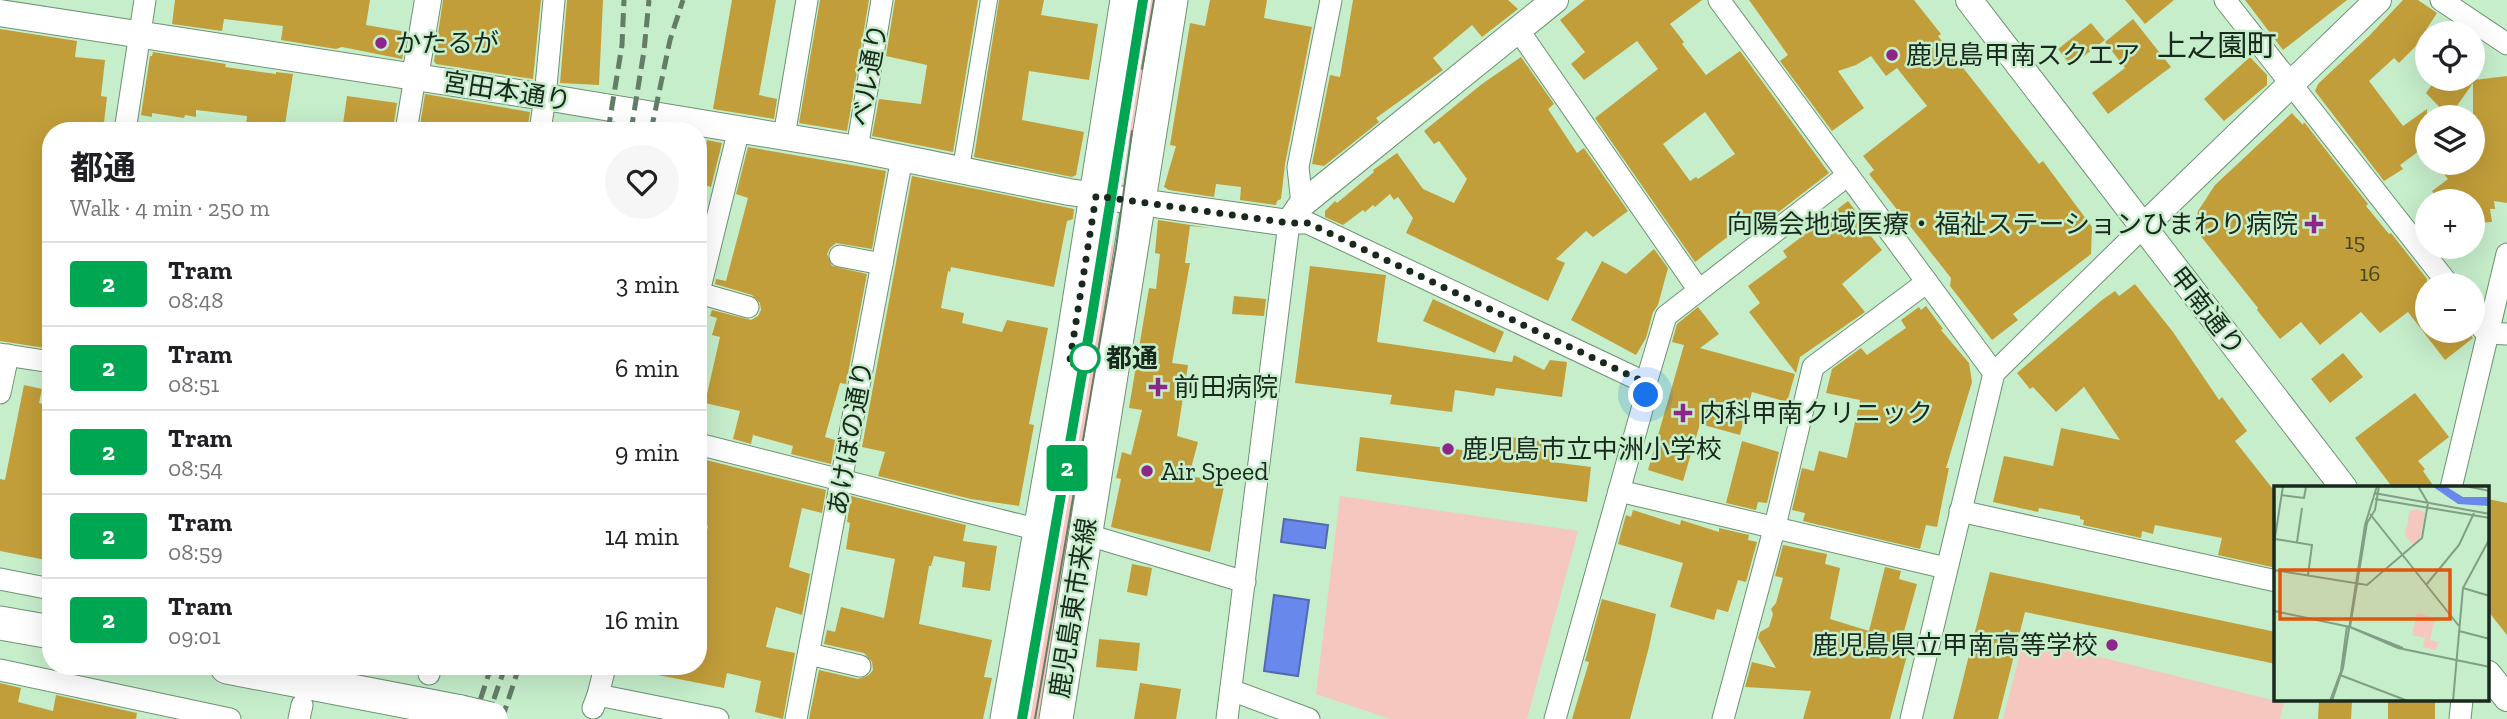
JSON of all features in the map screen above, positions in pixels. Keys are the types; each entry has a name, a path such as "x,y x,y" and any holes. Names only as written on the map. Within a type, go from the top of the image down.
{"main road":[{"name":"鹿児島東市来線","path":"1007,719 1069,366 1127,0"},
{"name":"鹿児島東市来線","path":"1055,719 1171,0"},
{"path":"0,622 42,630"},
{"path":"268,675 476,716"}],"street":[{"path":"126,122 145,0"},
{"path":"408,122 428,0"},
{"path":"541,122 554,0"},
{"path":"784,136 807,0"},
{"name":"ベル通り","path":"857,149 882,0"},
{"path":"961,168 989,0"},
{"path":"1227,719 1296,213 1298,167 1331,0"},
{"path":"1296,213 1555,0"},
{"path":"1719,0 1994,373"},
{"name":"甲南通り","path":"1969,0 2342,486"},
{"path":"2225,0 2439,273"},
{"path":"1911,719 1994,373 2378,0"},
{"path":"2441,0 2507,44"},
{"name":"宮田本通り","path":"0,13 692,122"},
{"path":"1519,31 1698,289"},
{"name":"宮田本通り","path":"707,125 857,149 1139,203 1296,213"},
{"path":"707,262 739,130"},
{"name":"あけぼの通り","path":"796,719 843,482 902,158"},
{"path":"1555,719 1666,316 1848,175"},
{"path":"1296,213 1308,223 1646,383"},
{"path":"2452,486 2497,334 2507,254"},
{"path":"841,256 882,264"},
{"path":"1723,719 1814,367 1927,282"},
{"path":"707,297 748,307"},
{"path":"0,393 4,355 42,361"},
{"path":"707,446 1039,530"},
{"path":"1619,491 1946,568"},
{"path":"1959,511 2274,581"},
{"path":"1085,534 1245,582"},
{"path":"0,579 42,587"},
{"path":"809,654 860,666"},
{"path":"0,670 230,719"},
{"path":"603,675 596,701 718,719"},
{"path":"2490,677 2507,698"},
{"path":"1231,690 1309,719"}],"shaded area":[{"path":"1138,0 1161,0 1137,143 1115,140"},
{"path":"1101,243 1123,248 1040,719 1017,719"},
{"path":"1340,496 1578,531 1527,719 1390,719 1316,694"},
{"path":"2024,638 2284,703 2280,719 2003,719"}],"water":[{"path":"1284,519 1328,525 1325,548 1281,542"},
{"path":"1274,595 1309,600 1298,676 1264,671"}],"building":[{"path":"175,0 370,0 366,25 407,32 402,59 342,47 336,49 281,40 283,26 224,19 222,31 172,24"},
{"path":"443,0 541,0 533,79 436,64 434,61"},
{"path":"567,0 603,0 599,85 560,83"},
{"path":"732,0 776,0 759,95 777,99 774,119 713,109"},
{"path":"820,0 869,0 847,131 799,123"},
{"path":"895,0 978,0 953,152 872,136 879,99 921,104 927,65 886,56"},
{"path":"999,0 1044,0 1041,15 1098,24 1089,80 1029,71 1022,120 1084,132 1076,175 1072,177 974,157"},
{"path":"1210,0 1267,0 1264,18 1312,27 1285,164 1281,199 1276,205 1240,200 1241,187 1216,184 1214,197 1164,187 1176,146 1170,145 1190,23 1205,26"},
{"path":"1353,0 1508,0 1518,9 1482,37 1472,25 1433,58 1443,70 1376,118 1379,122 1324,166 1312,164 1330,75 1340,77"},
{"path":"1585,0 1702,0 1670,24 1684,42 1682,44 1706,75 1740,51 1829,173 1750,234 1743,225 1695,262 1595,118 1658,69 1637,41 1584,80 1571,64 1585,52 1560,20","holes":["1705,112 1735,154 1698,179 1696,177 1690,181 1663,144"]},
{"path":"1749,0 1914,0 1941,34 1938,36 2039,164 2043,161 2092,227 2091,254 2013,314 2018,320 1992,340 1950,286 1951,278 1869,174 1874,170 1863,156 1927,106 1897,68 1886,76 1871,56 1838,71 1864,108 1832,131 1780,61 1788,55"},
{"path":"2125,0 2174,0 2145,24"},
{"path":"2245,0 2347,0 2283,50"},
{"path":"2403,0 2418,0 2437,13 2432,21 2415,21 2415,47 2399,63 2394,58 2369,81 2403,126 2415,118 2415,154 2400,165 2403,169 2384,181 2315,91 2318,84"},
{"path":"2133,19 2171,67 2108,114 2092,93 2125,68 2105,42"},
{"path":"2091,23 2105,40 2071,66 2058,49"},
{"path":"0,29 77,41 75,57 105,60 101,96 107,97 104,122 42,122 42,348 0,341"},
{"path":"153,52 226,64 225,67 293,74 285,122 246,122 247,116 196,110 196,117 152,113 152,117 141,115"},
{"path":"1521,57 1554,104 1548,109 1577,153 1584,148 1628,211 1593,237 1586,231 1556,259 1565,263 1548,301 1406,233 1413,218 1398,197 1394,200 1390,194 1375,207 1373,205 1365,212 1363,210 1343,225 1325,217 1325,211 1335,201 1337,203 1374,172 1373,170 1397,153 1423,189 1454,203 1467,179 1439,141 1434,144 1424,131 1482,84"},
{"path":"2250,57 2267,75 2267,85 2224,121 2204,99"},
{"path":"2507,76 2507,203 2494,201 2495,209 2490,209 2492,222 2485,222 2485,189 2435,189 2448,179 2445,175 2485,175 2485,105 2473,105 2473,91 2485,91 2485,79"},
{"path":"2467,91 2457,105 2438,105 2426,93"},
{"path":"425,94 530,112 528,122 420,122"},
{"path":"347,96 397,103 394,122 343,122"},
{"path":"2292,113 2303,125 2304,122 2368,204 2366,206 2422,273 2415,273 2415,321 2408,312 2380,333 2361,312 2320,345 2301,322 2280,339 2195,229 2198,211 2215,185"},
{"path":"707,140 722,143 711,187 707,186"},
{"path":"748,147 886,171 872,249 836,243 827,254 832,266 867,274 846,384 840,383 825,437 835,440 831,464 791,454 793,446 753,435 751,444 733,439 740,411 707,403 720,337 712,335 717,318 710,316 712,310 751,320 758,316 761,310 760,303 752,295 715,284 716,279 726,281 748,198 736,194"},
{"path":"912,176 1074,209 1073,219 1067,221 1054,287 951,267 941,308 964,313 962,323 1002,332 1007,320 1048,328 1029,424 1034,425 1019,506 971,499 878,476 885,452 862,447"},
{"path":"1848,201 1859,215 1858,220 1882,250 1842,284 1865,312 1800,357 1796,373 1749,312 1760,303 1748,286 1787,257 1783,251"},
{"path":"1158,220 1210,228 1190,226 1185,263 1190,263 1172,363 1188,365 1177,436 1198,442 1189,476 1225,482 1210,552 1111,527 1121,479 1116,478 1122,452 1131,455 1142,410 1129,408 1149,288 1156,289 1160,254 1155,253"},
{"path":"1654,249 1668,268 1646,338 1636,355 1571,320 1602,261 1626,274"},
{"path":"1310,266 1386,275 1377,342 1512,362 1514,355 1544,370 1550,360 1567,362 1562,397 1496,388 1494,396 1455,390 1452,412 1390,404 1392,395 1295,383"},
{"path":"2135,284 2173,332 2219,400 2222,397 2247,431 2235,441 2274,490 2274,568 2218,555 2222,538 2155,525 2153,534 2142,531 2141,538 2083,525 2084,520 2080,519 2080,516 2039,508 2038,512 1993,502 2004,456 2053,466 2061,428 2120,440 2084,387 2056,412 2033,387 2030,389 2017,373 2102,300 2115,291 2119,296"},
{"path":"1234,296 1266,299 1264,316 1232,314"},
{"path":"1433,299 1504,332 1495,353 1423,321"},
{"path":"1926,306 1943,329 1941,330 1969,363 1972,382 1946,468 1949,468 1937,527 1926,525 1920,549 1803,521 1805,513 1792,510 1802,468 1814,471 1819,451 1847,458 1860,400 1826,393 1832,369 1861,348 1867,355 1906,328 1901,320 1919,307 1921,310"},
{"path":"1698,307 1719,334 1700,348 1795,374 1787,402 1752,392 1740,435 1700,424 1683,481 1648,470 1684,345 1672,342 1677,324"},
{"path":"2432,343 2467,343 2445,360"},
{"path":"2343,353 2363,377 2330,403 2311,379"},
{"path":"24,385 42,389 39,403 42,404 42,559 0,551 0,479 5,480"},
{"path":"2415,393 2449,437 2418,461 2434,486 2391,486 2355,438"},
{"path":"1360,437 1509,456 1511,437 1554,443 1552,462 1591,467 1587,502 1356,471"},
{"path":"1742,441 1779,452 1767,503 1758,502 1756,510 1726,503"},
{"path":"707,460 826,490 822,513 802,508 789,567 810,574 802,615 776,607 766,647 795,653 783,719 755,712 761,681 727,673 724,688 658,675 707,675"},
{"path":"851,496 966,525 963,541 997,546 990,591 962,587 965,562 934,556 929,566 919,624 992,640 984,677 992,678 983,719 809,719 819,670 858,679 869,675 873,670 872,662 864,653 824,644 827,630 835,632 841,607 884,618 895,559 846,549"},
{"path":"2490,499 2507,503 2507,635 2490,614"},
{"path":"1633,510 1680,525 1681,520 1719,532 1719,528 1749,535 1748,540 1757,542 1746,582 1738,580 1728,612 1717,609 1714,620 1670,607 1683,563 1618,544 1626,515 1631,517"},
{"path":"1783,545 1827,554 1825,564 1840,568 1830,619 1869,631 1885,567 1901,571 1899,579 1917,584 1900,646 1909,648 1890,719 1803,719 1811,691 1745,687 1752,662 1776,668 1758,638 1760,632 1769,627 1773,614 1771,609 1776,603 1783,578 1775,576"},
{"path":"1132,564 1152,568 1147,596 1127,592"},
{"path":"1990,572 2274,632 2274,664 2025,612 1998,719 1953,719"},
{"path":"1602,599 1656,614 1649,647 1630,719 1572,719 1589,662 1585,661"},
{"path":"1099,639 1140,643 1137,671 1096,667"},
{"path":"0,683 21,688 18,702 53,711 56,695 137,713 136,719 0,719"},
{"path":"1140,683 1181,689 1176,719 1134,719"},
{"path":"2319,702 2352,702 2351,719 2318,719"},
{"path":"2388,702 2435,702 2435,719 2388,719"}],"tram line":[{"path":"1022,719 1143,0"},
{"name":"2","path":"1022,719 1092,316 1143,0"},
{"path":"1142,69 1154,0"},
{"path":"1035,719 1116,248 1132,131"}],"railway":[{"path":"609,122 622,45 624,0"},
{"path":"632,122 649,0"},
{"path":"653,122 670,40 683,0"},
{"path":"474,719 488,675"},
{"path":"487,719 502,675"},
{"path":"502,719 516,675"}],"place":[{"name":"かたるが","path":"381,43"},
{"name":"鹿児島甲南スクエア","path":"1892,55"},
{"name":"向陽会地域医療・福祉ステーションひまわり病院","path":"2314,224"},
{"name":"都通","path":"1085,358"},
{"name":"前田病院","path":"1158,387"},
{"name":"内科甲南クリニック","path":"1683,413"},
{"name":"鹿児島市立中洲小学校","path":"1448,449"},
{"name":"Air Speed","path":"1147,471"},
{"name":"鹿児島県立甲南高等学校","path":"2112,645"}],"district":[{"name":"上之園町","path":"2217,46"}],"route":[{"path":"1085,358 1069,366 1096,196 1289,223 1308,223 1646,383 1646,395"}]}
